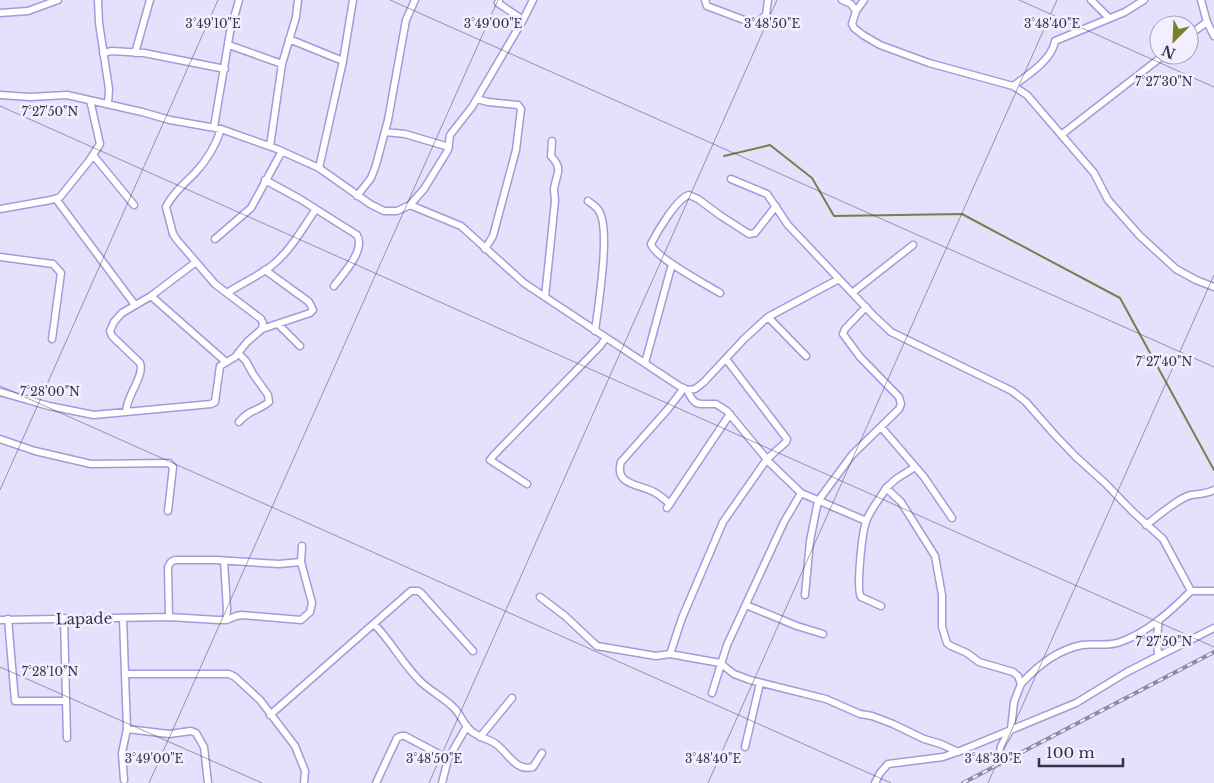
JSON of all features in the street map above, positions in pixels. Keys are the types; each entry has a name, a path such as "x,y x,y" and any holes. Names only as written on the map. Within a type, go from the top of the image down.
{"street":[{"path":"0,13 28,11 58,0"},
{"path":"98,0 109,90 108,104"},
{"path":"135,53 150,0"},
{"path":"239,0 230,32 230,45 218,98 217,141 196,172 175,194 166,207 173,234 215,284 261,319 264,326 262,329"},
{"path":"270,146 282,64 298,0"},
{"path":"319,168 344,61 353,0"},
{"path":"357,196 373,173 385,132 406,20 415,0"},
{"path":"500,0 498,3 523,20"},
{"path":"0,95 30,97 67,96 108,104 170,120 217,128 270,146 319,168 357,196 384,211 397,211 410,205 424,189 446,156 450,135 477,99 533,0"},
{"path":"705,0 707,6 752,23 766,15 768,0"},
{"path":"842,0 851,4 856,11"},
{"path":"864,0 856,11 852,24 863,35 880,45 929,63 1012,86 1027,95 1094,173 1108,200 1140,236 1176,269 1214,287"},
{"path":"1091,0 1109,18"},
{"path":"1012,86 1030,73 1054,50 1055,41 1125,12 1144,0"},
{"path":"1201,0 1207,22 1214,36"},
{"path":"1199,28 1207,22"},
{"path":"289,39 344,61"},
{"path":"230,45 282,64"},
{"path":"103,53 112,51 144,53 225,69"},
{"path":"1061,135 1151,65"},
{"path":"477,99 518,105 521,109 516,150 493,236 485,249"},
{"path":"0,209 56,199 66,192 99,146 100,142 90,100"},
{"path":"385,132 405,134 449,147"},
{"path":"544,296 555,201 554,189 560,173 557,162 551,156 552,141"},
{"path":"215,239 251,208 282,151"},
{"path":"93,155 134,205"},
{"path":"265,180 349,229 359,239 359,248 334,286"},
{"path":"731,180 768,194 788,226 890,332 954,361 1019,396 1065,446 1146,525 1163,539 1191,591"},
{"path":"720,293 672,264 653,248 651,244 658,229 685,196 689,195 698,198 748,234 755,233 776,206"},
{"path":"56,199 135,304"},
{"path":"588,201 599,210 602,218 602,277 595,330"},
{"path":"410,205 457,224 514,275 606,338 686,389 696,404 718,404 730,414 767,460 801,493 866,521"},
{"path":"227,293 265,270 289,249 316,209"},
{"path":"852,293 913,244"},
{"path":"0,257 53,264 61,273 52,339"},
{"path":"126,412 128,398 141,367 140,363 115,340 110,331 114,322 135,304 151,296 196,262"},
{"path":"644,363 672,264"},
{"path":"0,392 49,406 94,415 211,404 216,399 219,368 238,353 246,342 262,329 313,311 313,307 309,302 265,270"},
{"path":"730,414 668,506 655,493 637,487 622,479 618,469 620,462 686,389 696,388 704,382 744,339 768,317 839,279"},
{"path":"151,296 226,362"},
{"path":"805,595 810,541 818,501 852,455 899,409 901,400 860,357 843,334 845,328 866,307"},
{"path":"768,317 806,356"},
{"path":"278,324 300,346"},
{"path":"527,484 490,460 606,338"},
{"path":"238,353 246,361 268,395 269,402 262,408 245,415 239,422"},
{"path":"670,654 682,618 697,586 715,538 737,501 767,460 786,442 786,436 759,405 726,359"},
{"path":"881,426 915,467 952,518"},
{"path":"0,439 28,449 81,463 169,463 173,467 168,511"},
{"path":"881,606 859,594 860,558 866,521 886,488 915,467"},
{"path":"886,488 901,502 935,556 942,595 942,627 947,643 967,653 979,662 1014,672 1021,684"},
{"path":"1146,525 1190,495 1204,494 1214,490"},
{"path":"712,693 720,663 784,522 801,493"},
{"path":"169,617 168,567 171,562 175,560 279,564 301,562 302,546"},
{"path":"224,561 226,620"},
{"name":"Lapade","path":"0,620 169,617 226,620 242,615 301,620 310,612 312,603 301,562"},
{"path":"270,715 411,591 418,591 473,651"},
{"path":"1000,752 1001,746 1011,729 1014,702 1021,684 1046,660 1066,650 1082,645 1120,642 1160,620 1191,591 1214,591"},
{"path":"540,597 565,616 597,646 656,656 670,654 720,663 734,674 760,683 826,699 860,714 894,724 924,739 958,752"},
{"path":"746,605 797,626 823,634"},
{"path":"64,618 67,738"},
{"path":"123,618 126,729 122,753 124,780"},
{"path":"8,619 15,701 66,700"},
{"path":"1158,656 1157,636 1160,620"},
{"path":"374,624 387,636 420,682 454,707 467,726 480,737 495,744 512,761 527,769 533,767 542,753"},
{"path":"875,783 880,773 888,764 943,757 958,752 1076,702 1127,672 1214,628"},
{"path":"125,674 229,674 235,677 260,700 295,746 305,771 304,783"},
{"path":"745,747 760,683"},
{"path":"480,737 512,698"},
{"path":"442,783 448,759 467,726"},
{"path":"126,729 169,734 191,731 196,733 204,747 208,783"},
{"path":"376,783 397,738 401,736 405,736 448,759"}],"waterway":[{"path":"724,156 770,145 812,178 834,216 962,214 1120,298 1214,470"}],"railway":[{"path":"963,783 1214,652"}]}
